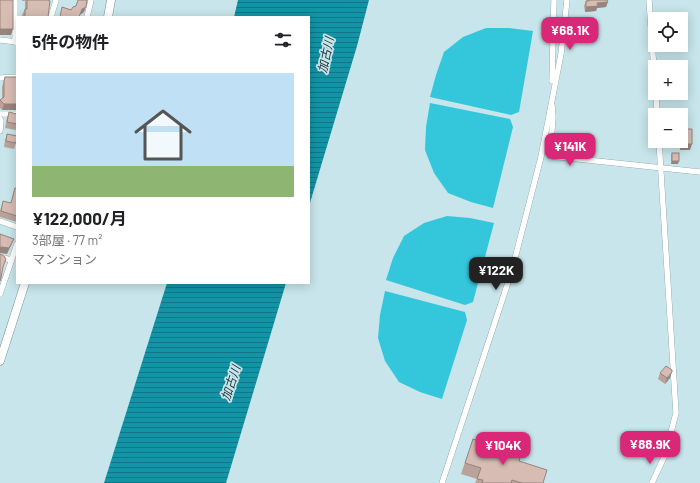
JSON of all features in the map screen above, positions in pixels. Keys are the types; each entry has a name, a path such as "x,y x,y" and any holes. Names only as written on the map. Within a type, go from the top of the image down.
{"street":[{"path":"0,40 16,42 15,0"},
{"path":"51,16 56,0"},
{"path":"87,16 91,0"},
{"path":"108,16 111,0"},
{"path":"554,0 552,98 554,117 550,156 700,172"},
{"path":"442,483 512,270 541,157 561,54 567,0"},
{"path":"649,0 653,60"},
{"path":"0,78 16,77"},
{"path":"0,114 16,114"},
{"path":"0,119 2,121 0,131"},
{"path":"652,483 665,455 676,413 660,148"},
{"path":"0,221 16,227"},
{"path":"0,294 16,247"},
{"path":"0,256 11,260"},
{"path":"0,361 25,284"}],"shaded area":[{"path":"486,28 509,28 533,31 519,112 511,115 430,97 444,52 463,37"},
{"path":"430,103 510,119 513,127 493,208 471,202 448,193 434,173 425,150 426,127"},
{"path":"447,216 470,218 494,223 473,302 465,305 386,280 393,258 404,236 424,223"},
{"path":"385,291 465,312 467,320 442,399 420,392 399,382 385,361 378,338 380,315"}],"water":[{"name":"加古川","path":"238,0 369,0 357,46 310,203 310,16 234,16"},
{"name":"加古川","path":"167,284 286,284 226,483 104,483"}],"building":[{"path":"0,0 13,0 13,29 0,29"},
{"path":"27,0 50,1 48,16 25,16 25,9 27,9"},
{"path":"78,0 87,0 86,7 82,9 79,16 60,16 62,7 71,10 76,6"},
{"path":"607,0 608,2 597,3 598,6 586,7 586,1"},
{"path":"5,77 16,77 16,104 4,104 0,100 4,97"},
{"path":"9,112 16,114 16,124 7,122"},
{"path":"688,129 692,129 692,144 688,144"},
{"path":"7,134 16,136 16,143 6,141"},
{"path":"672,153 679,153 679,161 672,161"},
{"path":"16,188 16,216 1,211 3,201 11,203"},
{"path":"0,234 14,239 9,248 0,248"},
{"path":"0,254 6,259 0,281"},
{"path":"666,366 672,370 667,378 660,373"},
{"path":"473,439 482,442 480,449 492,453 494,446 521,455 519,461 547,470 543,483 522,483 512,480 511,483 482,483 483,480 477,479 481,468 465,463"}]}
